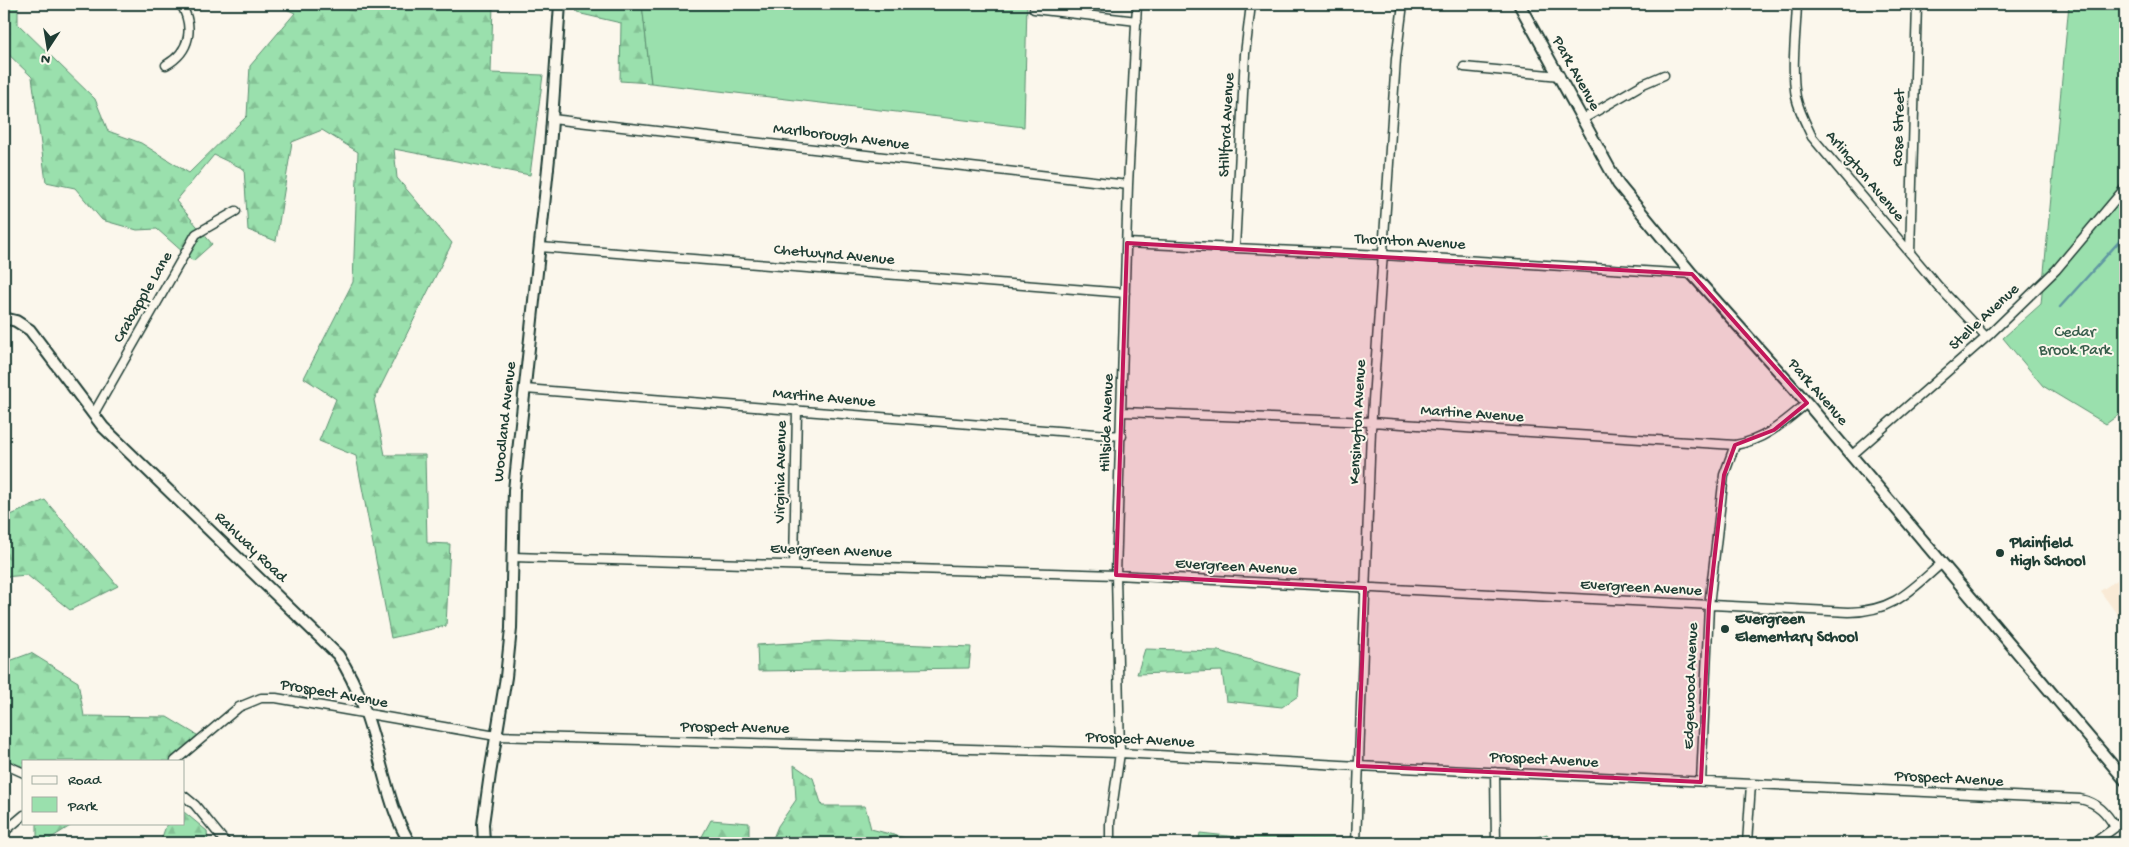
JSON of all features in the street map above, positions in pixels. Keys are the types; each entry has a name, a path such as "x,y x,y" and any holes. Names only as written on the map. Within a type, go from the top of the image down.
{"street":[{"path":"166,65 184,50 189,35 188,19 181,4"},
{"name":"Woodland Avenue","path":"484,843 483,824 511,629 514,490 540,247 560,4"},
{"name":"Hillside Avenue","path":"1110,843 1110,823 1120,752 1116,575 1122,436 1128,185 1137,4"},
{"name":"Stillford Avenue","path":"1235,248 1245,54 1251,4"},
{"name":"Kensington Avenue","path":"1356,843 1371,422 1396,59 1403,4"},
{"name":"Park Avenue","path":"1519,4 1618,184 1692,274 1807,403 2125,780"},
{"name":"Arlington Avenue","path":"1797,4 1796,98 1812,137 1938,286 1986,337"},
{"name":"Rose Street","path":"1910,253 1917,4"},
{"path":"1034,9 1137,21"},
{"path":"1464,67 1560,76"},
{"path":"1583,119 1643,84 1664,75"},
{"name":"Marlborough Avenue","path":"552,119 1128,185"},
{"name":"Stelle Avenue","path":"1850,456 1986,337 2056,270 2125,188"},
{"name":"Crabapple Lane","path":"94,414 196,234 236,211"},
{"name":"Thornton Avenue","path":"1127,243 1383,255 1692,274"},
{"name":"Chetwynd Avenue","path":"540,247 1125,293"},
{"name":"Rahway Road","path":"4,318 16,321 30,330 103,427 338,655 348,670 367,714 391,800 401,828 410,843"},
{"name":"Martine Avenue","path":"525,389 1122,436"},
{"name":"Martine Avenue","path":"1122,412 1371,422 1735,445 1760,438 1774,430 1807,403"},
{"name":"Virginia Avenue","path":"794,565 797,410"},
{"name":"Edgewood Avenue","path":"1702,782 1709,606 1724,476 1735,445"},
{"name":"Evergreen Avenue","path":"513,556 1116,575 1849,612 1878,610 1891,604 1908,593 1942,563"},
{"name":"Prospect Avenue","path":"176,760 238,707 261,698 276,698 496,736 1120,752 1358,766 2080,800 2089,801 2103,810 2116,827"},
{"path":"4,764 22,773"},
{"path":"1495,772 1496,843"},
{"path":"1746,843 1751,784"},
{"path":"185,797 195,805 226,843"},
{"path":"4,832 22,817"},
{"path":"2094,843 2125,820"}],"highlighted area":[{"path":"1127,243 1692,274 1807,403 1774,430 1735,445 1724,475 1709,606 1701,782 1358,766 1365,588 1116,575"}],"shaded area":[{"path":"2125,575 2125,625 2100,591"}],"green space":[{"path":"4,4 18,4 18,24 95,99 108,131 141,143 189,173 247,116 250,66 295,13 276,4 321,4 354,11 363,4 493,4 491,73 543,75 530,175 394,149 397,178 452,243 374,400 385,455 425,455 427,543 450,544 446,626 391,638 356,456 319,441 336,399 304,378 353,282 358,152 322,130 292,142 276,241 248,230 244,169 214,155 176,201 212,244 193,261 157,229 137,230 102,220 75,188 46,182 32,77 4,50"},
{"path":"576,4 642,4 651,83 620,81 621,23 577,13"},
{"path":"642,4 1027,4 1024,127 651,83"},
{"name":"Cedar Brook Park","path":"2069,4 2125,4 2125,410 2106,424 2043,386 2003,338 2041,304"},
{"path":"45,500 118,586 70,610 27,575 4,577 4,518"},
{"path":"828,641 971,647 969,668 758,671 757,645"},
{"path":"1145,649 1219,651 1300,674 1298,696 1282,707 1226,701 1222,671 1137,674"},
{"path":"31,653 78,682 84,716 167,717 202,738 182,760 22,760 22,776 4,765 4,663"},
{"path":"794,765 813,778 822,806 865,806 871,829 901,837 928,841 927,843 771,843 778,826 796,800"},
{"path":"185,813 207,831 208,843 160,843 167,824 185,824"},
{"path":"711,820 749,823 749,843 673,843 699,842"},
{"path":"37,824 73,824 43,843 37,843"},
{"path":"1200,833 1237,837 1344,838 1344,843 1198,843"},
{"path":"1547,834 1551,843 1517,843"}],"waterway":[{"path":"2060,307 2125,235"}],"place":[{"name":"Plainfield High School","path":"2000,553"},
{"name":"Evergreen Elementary School","path":"1725,629"}]}
